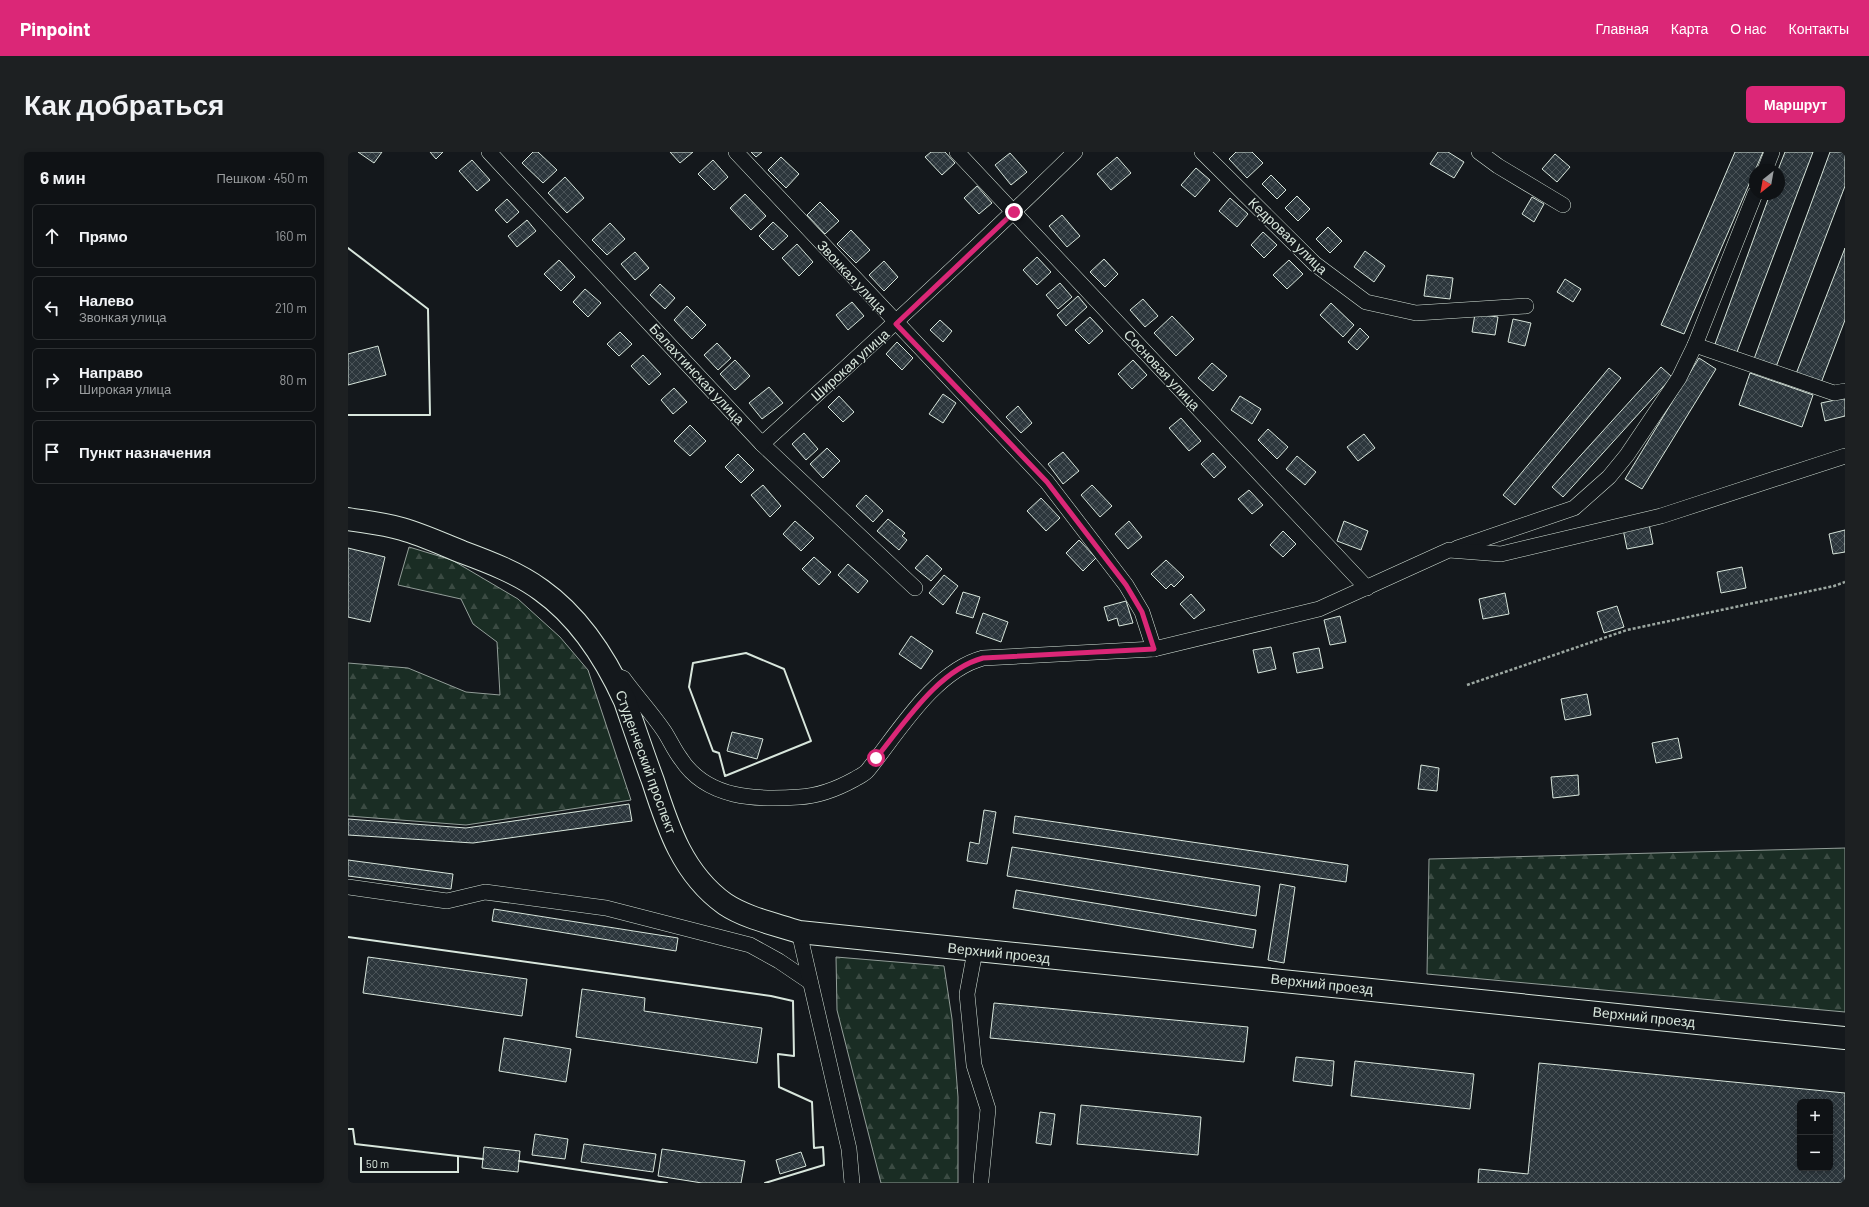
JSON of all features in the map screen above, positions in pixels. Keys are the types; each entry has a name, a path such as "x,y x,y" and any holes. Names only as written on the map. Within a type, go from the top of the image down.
{"highway":[{"name":"Студенческий проспект","path":"348,519 400,529 432,539 486,561 541,590 579,625 613,676 625,700 667,824 676,846 699,880 726,904 747,915 799,932"},
{"name":"Верхний проезд","path":"799,932 1845,1038"}],"street":[{"name":"Балахтинская улица","path":"489,152 762,444 914,588"},
{"name":"Звонкая улица","path":"736,152 896,324 1047,482 1126,585 1142,612 1154,649"},
{"name":"Сосновая улица","path":"957,152 1367,588"},
{"name":"Широкая улица","path":"762,444 896,324 1075,152"},
{"name":"Кедровая улица","path":"1202,152 1315,264 1366,302 1416,313 1526,306"},
{"path":"1479,152 1498,166 1563,205"},
{"path":"1767,164 1772,152"},
{"path":"613,676 623,678 666,733 681,760 695,776 713,788 733,795 753,798 807,797 827,793 867,772 924,698 971,661 983,658 1154,649 1319,609 1449,550 1508,532 1574,508 1609,477 1627,455 1679,378 1695,345 1754,200"},
{"path":"1695,345 1834,393 1845,391"},
{"path":"1449,550 1501,554 1661,516 1845,456"},
{"path":"348,887 447,901 485,892 606,908 750,945 779,961 810,982"},
{"path":"799,932 849,1149 852,1183"},
{"path":"975,951 967,994 974,1065 988,1109 981,1180"}],"path":[{"path":"1467,685 1627,630 1834,586 1845,582"}],"green space":[{"path":"409,547 452,560 518,599 560,637 588,670 631,800 466,825 348,816 348,663 408,668 466,692 500,695 497,642 473,624 461,599 398,585"},
{"path":"1845,848 1845,1012 1427,974 1429,859"},
{"path":"836,957 944,966 952,1019 958,1097 958,1183 881,1183 837,1010"}],"building":[{"path":"358,152 382,152 374,163"},
{"path":"430,152 443,152 436,159"},
{"path":"533,152 538,152 557,170 543,183 522,163"},
{"path":"670,152 693,152 680,163"},
{"path":"751,152 762,152 756,157"},
{"path":"931,152 945,152 955,163 942,175 925,157"},
{"path":"1236,152 1252,152 1263,163 1247,178 1229,159"},
{"path":"1438,152 1448,152 1464,162 1454,178 1430,164"},
{"path":"1735,152 1763,152 1758,164 1749,164 1749,184 1684,334 1661,325"},
{"path":"1785,152 1813,152 1737,352 1715,344 1768,200 1785,200 1785,164 1780,164"},
{"path":"1830,152 1845,152 1845,186 1776,367 1754,359"},
{"path":"1010,153 1027,172 1011,185 995,165"},
{"path":"1555,154 1570,167 1557,182 1542,169"},
{"path":"781,157 799,174 786,188 768,170"},
{"path":"1117,157 1131,173 1111,190 1097,174"},
{"path":"472,160 490,180 477,191 459,171"},
{"path":"713,160 728,177 714,190 698,174"},
{"path":"1196,168 1210,180 1195,197 1181,185"},
{"path":"1271,175 1286,190 1277,199 1262,184"},
{"path":"565,177 584,198 567,213 548,193"},
{"path":"977,186 992,203 979,214 964,198"},
{"path":"745,194 766,216 751,230 730,208"},
{"path":"1297,196 1310,209 1298,221 1285,208"},
{"path":"1532,197 1544,204 1534,222 1522,214"},
{"path":"1230,198 1248,214 1237,227 1219,211"},
{"path":"507,199 519,212 507,223 495,210"},
{"path":"820,202 839,221 825,234 807,215"},
{"path":"1062,215 1080,236 1067,247 1049,226"},
{"path":"527,220 536,231 517,247 508,236"},
{"path":"773,222 788,236 773,250 759,236"},
{"path":"610,223 625,239 607,255 592,240"},
{"path":"1328,227 1342,241 1330,253 1316,239"},
{"path":"851,230 870,250 856,263 837,244"},
{"path":"1263,232 1277,245 1264,258 1251,245"},
{"path":"797,244 813,262 799,276 782,258"},
{"path":"1845,248 1845,320 1821,383 1796,374"},
{"path":"1365,251 1385,266 1374,282 1354,267"},
{"path":"635,252 649,268 635,280 621,264"},
{"path":"1037,257 1051,272 1037,285 1023,270"},
{"path":"1104,259 1118,274 1105,287 1090,272"},
{"path":"559,260 575,277 561,291 544,274"},
{"path":"1289,260 1303,274 1287,289 1273,275"},
{"path":"884,261 898,277 884,291 869,275"},
{"path":"1427,275 1453,278 1450,299 1424,296"},
{"path":"1565,279 1581,289 1573,302 1557,292"},
{"path":"1060,283 1072,297 1058,309 1046,295"},
{"path":"660,284 675,298 665,309 650,295"},
{"path":"585,289 601,303 588,317 573,302"},
{"path":"1078,296 1087,307 1066,326 1057,315"},
{"path":"1143,299 1158,316 1145,327 1130,310"},
{"path":"852,302 864,316 848,330 836,315"},
{"path":"1331,303 1354,325 1343,337 1320,315"},
{"path":"687,306 706,325 692,339 674,320"},
{"path":"1475,314 1498,317 1495,335 1472,332"},
{"path":"1172,316 1194,339 1176,356 1154,333"},
{"path":"1090,317 1103,331 1089,344 1075,330"},
{"path":"1513,319 1531,323 1525,346 1508,342"},
{"path":"940,320 952,331 943,342 930,330"},
{"path":"1360,328 1369,337 1357,350 1348,342"},
{"path":"620,332 632,344 619,356 607,344"},
{"path":"897,342 913,358 902,370 886,354"},
{"path":"717,343 731,358 718,370 704,355"},
{"path":"378,346 386,375 348,385 348,354"},
{"path":"643,355 661,374 649,385 631,366"},
{"path":"1699,358 1716,369 1642,489 1625,479"},
{"path":"735,360 750,376 735,390 720,374"},
{"path":"1133,360 1147,375 1132,389 1118,374"},
{"path":"1212,363 1227,376 1213,391 1198,378"},
{"path":"1661,367 1672,377 1563,497 1552,487"},
{"path":"1609,368 1621,378 1515,505 1503,495"},
{"path":"1750,373 1813,395 1802,427 1739,405"},
{"path":"769,387 783,403 762,419 749,403"},
{"path":"674,388 687,402 673,414 661,400"},
{"path":"943,394 956,403 943,423 929,414"},
{"path":"839,396 854,412 843,422 828,407"},
{"path":"1240,396 1261,409 1252,424 1231,410"},
{"path":"1845,398 1845,416 1825,421 1821,403"},
{"path":"1018,406 1032,423 1021,433 1006,417"},
{"path":"1181,418 1201,441 1189,451 1169,428"},
{"path":"690,425 706,441 690,456 674,441"},
{"path":"1268,429 1288,447 1277,459 1258,440"},
{"path":"804,433 818,449 806,460 792,444"},
{"path":"1364,434 1375,448 1358,461 1347,447"},
{"path":"827,448 840,461 823,478 810,464"},
{"path":"1063,452 1079,471 1063,484 1048,464"},
{"path":"1213,453 1226,467 1214,478 1201,464"},
{"path":"738,454 754,470 741,483 725,467"},
{"path":"1297,456 1316,472 1305,485 1286,469"},
{"path":"763,485 781,506 770,517 751,495"},
{"path":"1092,485 1112,506 1100,517 1081,495"},
{"path":"1249,490 1263,505 1252,514 1238,499"},
{"path":"866,495 883,511 873,522 856,506"},
{"path":"1041,498 1060,518 1046,531 1027,511"},
{"path":"888,519 905,533 902,536 907,540 899,550 877,531"},
{"path":"795,521 814,538 801,551 783,534"},
{"path":"1129,521 1142,537 1128,549 1115,534"},
{"path":"1344,521 1368,531 1361,550 1337,541"},
{"path":"1649,524 1653,544 1627,549 1623,529"},
{"path":"1845,530 1845,552 1833,554 1829,534"},
{"path":"1283,531 1296,544 1283,557 1270,545"},
{"path":"1079,540 1096,558 1083,571 1066,553"},
{"path":"348,548 385,557 370,622 348,617"},
{"path":"927,555 942,569 931,581 915,568"},
{"path":"814,557 831,572 819,585 802,569"},
{"path":"1166,560 1184,577 1174,587 1171,584 1166,589 1151,574"},
{"path":"848,564 868,581 858,593 838,575"},
{"path":"1742,567 1746,588 1721,593 1717,572"},
{"path":"944,575 958,586 943,605 929,593"},
{"path":"963,592 980,597 973,618 956,613"},
{"path":"1505,593 1509,614 1483,619 1479,599"},
{"path":"1191,594 1205,610 1194,619 1180,604"},
{"path":"1126,601 1133,623 1119,626 1117,618 1108,621 1104,607"},
{"path":"1617,606 1624,627 1604,633 1597,612"},
{"path":"983,613 1008,622 1001,642 976,633"},
{"path":"1340,616 1346,642 1330,645 1324,620"},
{"path":"911,636 933,651 921,669 899,654"},
{"path":"1271,647 1276,669 1258,673 1253,650"},
{"path":"1319,648 1323,668 1297,673 1293,653"},
{"path":"1587,694 1591,715 1565,720 1561,699"},
{"path":"732,732 763,739 757,759 727,751"},
{"path":"1678,738 1682,758 1656,763 1652,743"},
{"path":"1421,765 1439,768 1437,791 1418,789"},
{"path":"1578,775 1579,795 1553,798 1551,777"},
{"path":"629,804 632,821 473,843 348,835 348,819 466,828"},
{"path":"984,810 996,812 987,864 967,861 970,842 979,844"},
{"path":"1015,816 1348,865 1346,882 1013,833"},
{"path":"1012,847 1260,886 1256,916 1007,876"},
{"path":"348,860 453,874 451,889 348,876"},
{"path":"1280,884 1295,887 1284,963 1268,960"},
{"path":"1016,890 1256,930 1253,948 1013,908"},
{"path":"494,909 678,938 676,951 492,921"},
{"path":"368,957 527,979 522,1016 363,993"},
{"path":"582,989 645,998 644,1011 762,1028 757,1063 576,1037"},
{"path":"994,1003 1248,1027 1244,1062 990,1038"},
{"path":"504,1038 571,1049 566,1082 499,1071"},
{"path":"1296,1057 1334,1061 1332,1086 1293,1081"},
{"path":"1355,1061 1474,1074 1470,1109 1351,1096"},
{"path":"1539,1063 1845,1093 1845,1183 1478,1183 1479,1169 1528,1174"},
{"path":"1081,1105 1201,1117 1198,1155 1077,1144"},
{"path":"1040,1112 1055,1114 1051,1145 1036,1143"},
{"path":"535,1134 568,1139 565,1159 532,1155"},
{"path":"584,1144 656,1154 653,1172 581,1162"},
{"path":"484,1147 520,1151 518,1172 482,1168"},
{"path":"662,1149 745,1161 741,1183 702,1183 658,1176"},
{"path":"801,1152 806,1166 780,1174 776,1160"}],"wall":[{"path":"348,248 428,309 430,415 348,415"},
{"path":"746,653 784,669 811,741 725,776 719,753 713,751 689,687 693,663 746,653"},
{"path":"348,937 771,996 793,1001 794,1056 778,1054 779,1087 812,1102 814,1148 823,1147 824,1165 765,1183"},
{"path":"348,1129 353,1129 355,1144 483,1159"},
{"path":"519,1161 667,1183"}],"route":[{"path":"876,758 924,698 971,661 983,658 1121,652 1154,649 1142,612 1126,585 1047,482 896,324 1014,212"}]}
